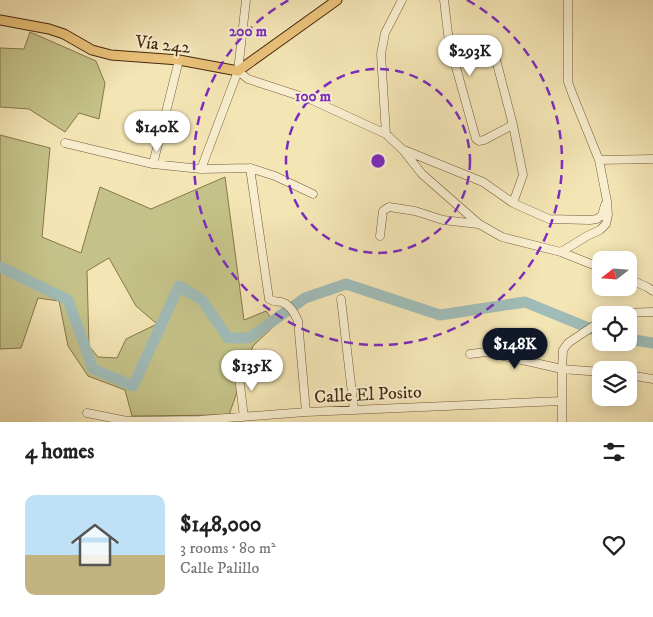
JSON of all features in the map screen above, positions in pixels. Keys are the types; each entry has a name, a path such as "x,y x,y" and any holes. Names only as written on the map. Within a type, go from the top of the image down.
{"main road":[{"path":"238,71 337,0"},
{"name":"Vía 242","path":"0,20 48,28 64,34 92,50 111,55 179,60 238,71"}],"street":[{"path":"201,168 238,71 246,0"},
{"path":"386,134 381,54 385,33 402,0"},
{"path":"444,0 449,42 476,139 479,141 484,140 513,125"},
{"path":"562,252 600,230 606,224 608,215 600,160 568,82 568,0"},
{"path":"449,42 487,46 491,47 494,52 513,125 523,175 513,203"},
{"path":"153,164 179,60"},
{"path":"238,71 248,79 312,100 386,134 403,150 422,174 479,224 502,236 562,252 592,264"},
{"path":"65,143 153,164 201,168 250,168 275,176 312,194"},
{"path":"403,150 483,182 513,203 549,219 597,219 602,215 607,201"},
{"path":"600,160 653,159"},
{"path":"250,168 269,299 287,304 294,312 298,321 306,412"},
{"path":"380,236 383,211 389,207 415,211 443,220 479,224"},
{"path":"638,283 653,291"},
{"path":"341,300 354,410"},
{"path":"637,312 653,312"},
{"path":"562,422 563,350 568,343 592,328"},
{"path":"470,354 486,352 562,369 592,371"},
{"path":"238,369 244,417"},
{"path":"637,376 653,379"},
{"name":"Calle El Posito","path":"87,413 127,421 200,421 306,412 562,401"}],"shaded area":[{"path":"30,32 96,61 105,83 99,119 79,113 65,132 29,109 0,107 0,48 24,49"},
{"path":"0,135 50,148 42,237 81,253 100,187 151,209 225,177 244,320 266,311 276,324 253,346 229,415 132,416 125,390 88,376 68,346 59,301 38,298 21,348 0,349","holes":["109,258 136,306 157,324 126,339 117,358 98,357 89,346 87,271"]}],"waterway":[{"path":"0,267 68,300 93,369 133,386 179,286 202,300 228,338 249,338 305,298 346,284 440,315 525,302 592,329"},
{"path":"637,340 653,343"}]}
